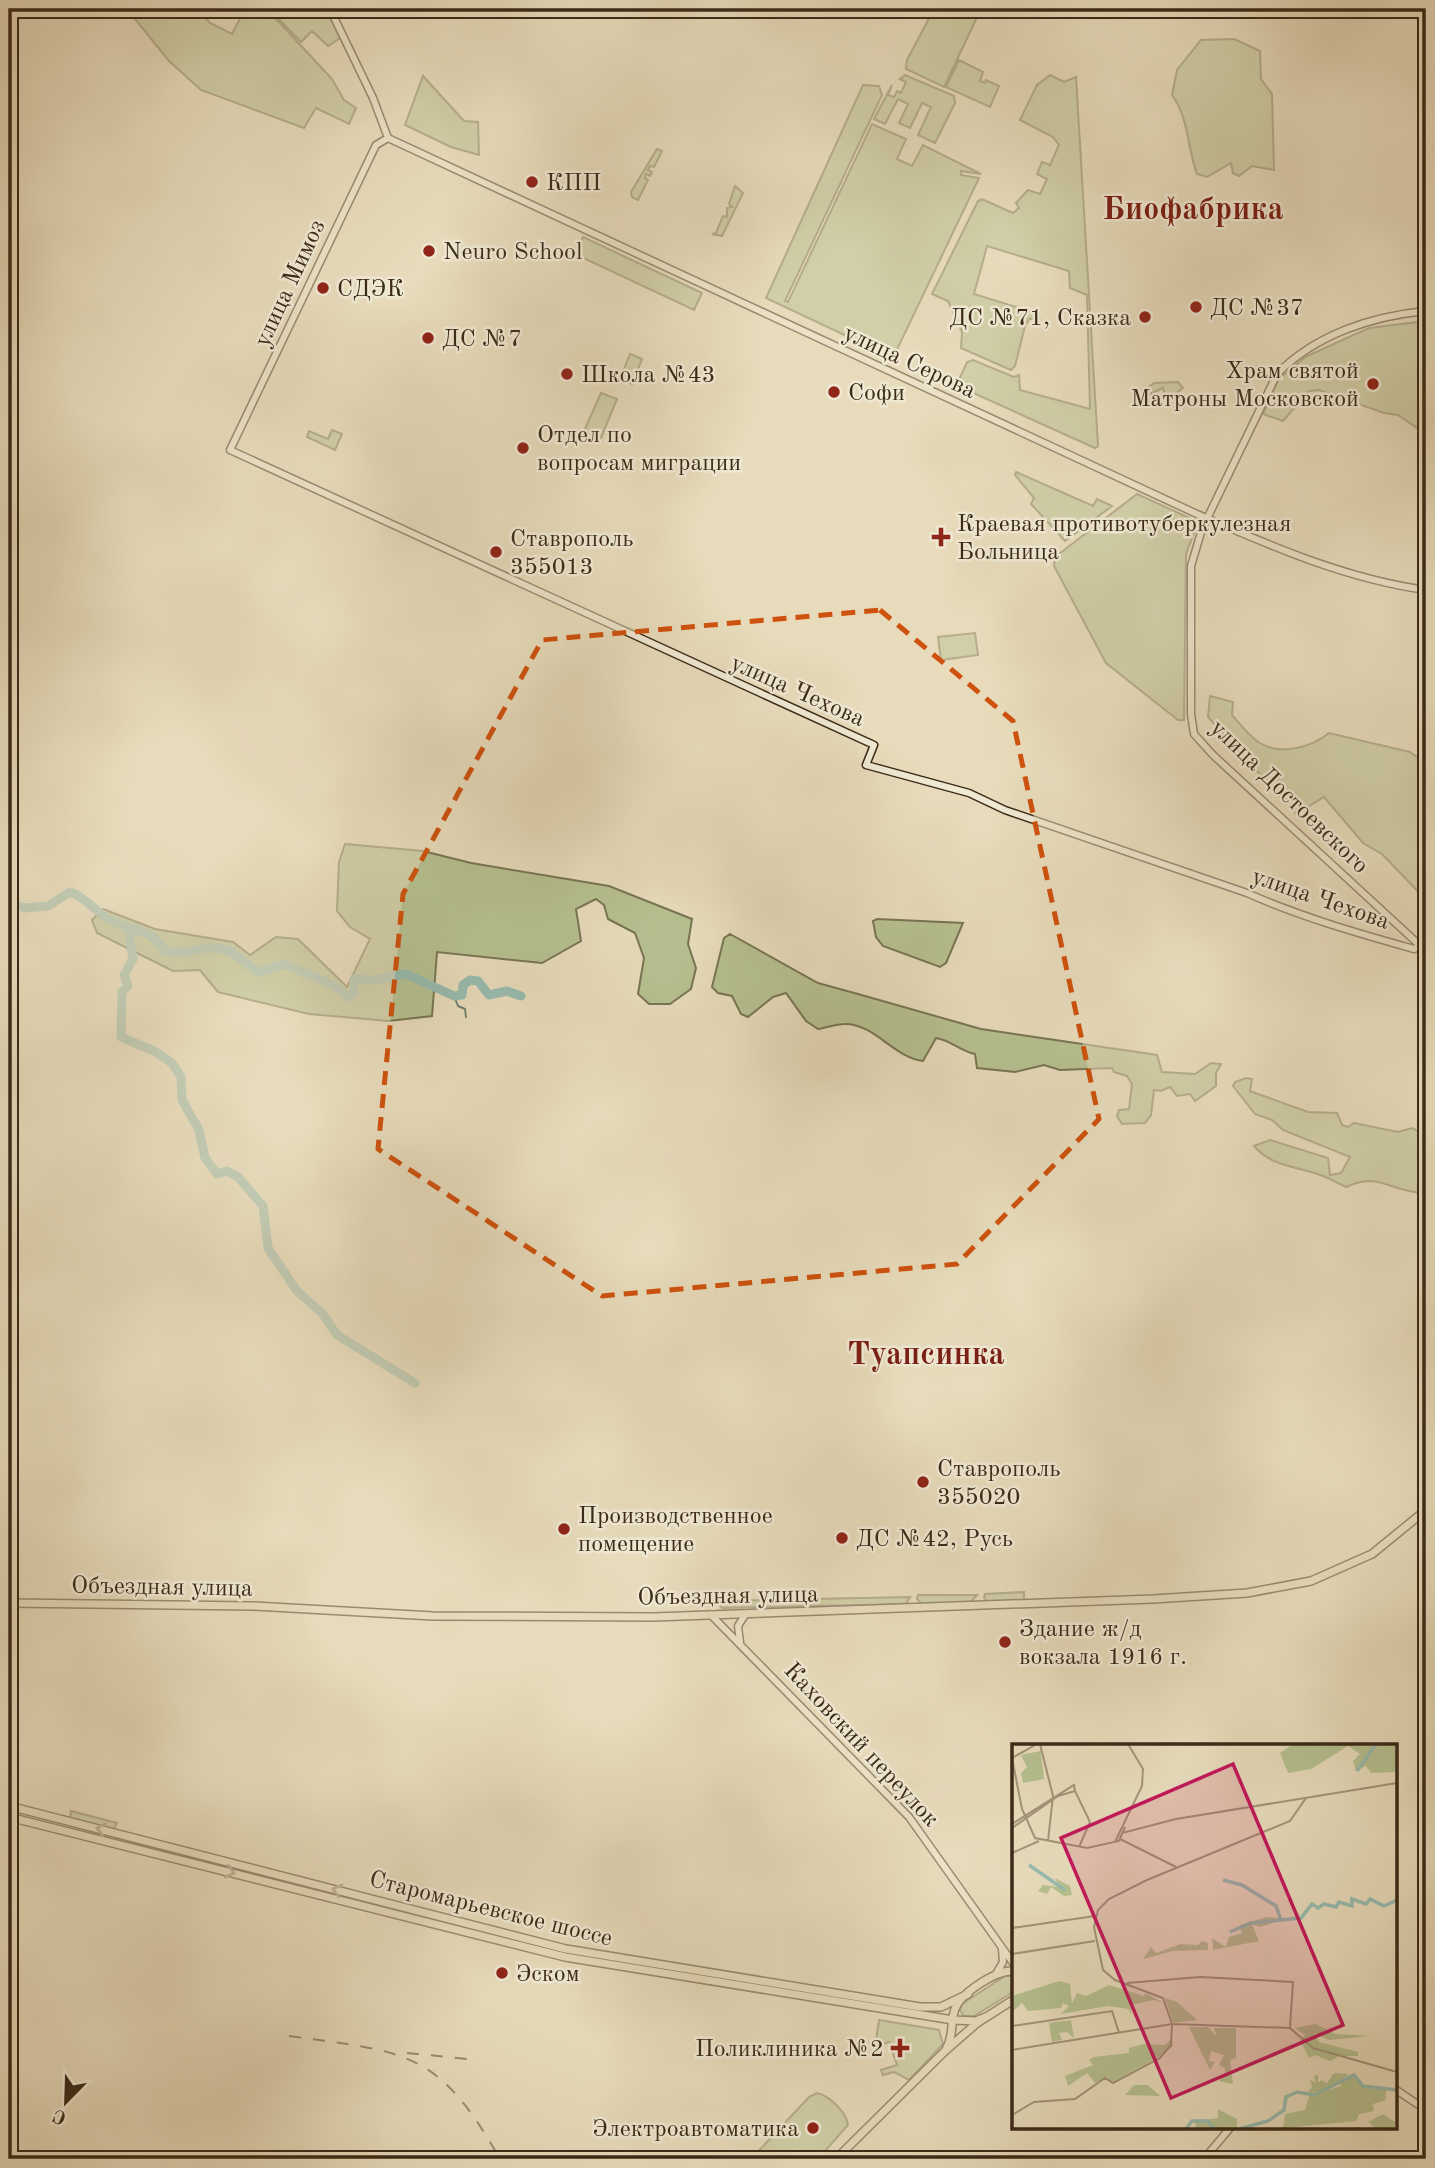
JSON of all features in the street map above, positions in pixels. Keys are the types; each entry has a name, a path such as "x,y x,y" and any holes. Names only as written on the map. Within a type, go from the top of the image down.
{"main road":[{"name":"Объездная улица","path":"9,1603 253,1606 453,1616 745,1615 1029,1606 1276,1589 1328,1576 1356,1563 1389,1542 1426,1510"},
{"name":"Старомарьевское шоссе","path":"9,1806 566,1949 920,2007 941,2007 968,1994"},
{"name":"Старомарьевское шоссе","path":"9,1817 565,1957 941,2019 970,2021 988,2016"},
{"path":"945,2051 959,2003 1012,1965"},
{"path":"836,2159 945,2051 988,2016 1012,2002"},
{"path":"959,2003 959,2014 970,2021"},
{"path":"941,2019 949,2024 952,2034"}],"street":[{"path":"330,9 373,98 388,138"},
{"name":"улица Мимоз","path":"230,450 376,145 388,138"},
{"name":"улица Серова","path":"388,138 1207,518 1298,556 1371,579 1426,590"},
{"name":"улица Достоевского","path":"1424,948 1213,755 1194,733 1189,596 1193,553 1207,518 1269,386 1286,365 1370,320 1426,311"},
{"name":"улица Чехова","path":"230,450 874,745 866,765 969,793 1005,810 1247,893 1271,905 1339,928 1414,949 1424,948"},
{"name":"Каховский переулок","path":"711,1615 909,1816 1012,1965"},
{"path":"740,1643 738,1626 745,1615"},
{"path":"993,1977 1003,1962 1000,1944"},
{"path":"1396,2090 1426,2110"},
{"path":"1204,2159 1228,2130"}],"highlighted area":[{"path":"880,610 1013,721 1099,1119 957,1264 602,1296 378,1149 403,894 542,640"}],"green space":[{"path":"127,9 197,9 210,23 232,34 245,9 263,9 279,22 332,79 344,100 356,108 349,124 316,108 304,128 201,90 169,61"},
{"path":"269,9 327,9 342,37 328,46 312,31 301,42"},
{"path":"934,9 981,9 944,87 906,69 907,60"},
{"path":"1234,39 1260,51 1261,79 1272,94 1274,170 1252,166 1239,176 1233,173 1231,163 1207,177 1197,174 1182,113 1172,95 1177,70 1201,40"},
{"path":"959,60 983,72 980,81 985,83 986,80 999,86 990,107 946,87"},
{"path":"905,75 954,96 955,103 935,143 918,135 931,107 922,103 910,128 899,123 908,104 898,99 885,124 874,119 892,85 888,95 894,97 897,91 901,93 906,82 900,79"},
{"path":"1050,75 1064,82 1076,77 1098,446 1095,448 960,387 962,382 959,380 967,362 973,360 1014,377 1019,375 1020,390 1090,409 1087,295 1070,288 1069,271 987,246 974,294 1039,314 1039,318 1029,319 1025,326 1015,366 1011,370 961,348 962,332 948,301 932,294 978,201 982,199 1013,213 1019,208 1016,203 1028,190 1040,194 1047,179 1037,174 1042,162 1050,165 1059,145 1053,137 1020,120 1037,85"},
{"path":"423,76 464,121 478,122 479,155 451,147 405,125"},
{"path":"863,85 879,86 882,95 785,301 788,302 872,124 906,139 897,159 912,166 923,145 981,174 961,171 961,175 979,178 893,358 766,298"},
{"path":"657,149 662,151 654,167 650,166 648,170 652,172 650,176 646,174 645,178 648,180 638,200 632,197 631,192"},
{"path":"735,186 743,193 722,236 712,234 716,233 723,216 727,217 727,208 732,207 729,204"},
{"path":"583,237 702,293 694,310 575,254"},
{"path":"1426,321 1426,434 1398,415 1384,413 1319,390 1309,391 1283,421 1263,414 1278,380 1305,357 1369,328"},
{"path":"630,354 642,359 632,384 620,379"},
{"path":"1178,382 1183,388 1167,400 1163,388 1150,394 1147,406 1144,403 1145,390 1154,383"},
{"path":"601,393 617,399 601,438 584,431"},
{"path":"332,430 342,434 335,450 307,437 309,431 328,439"},
{"path":"1016,472 1093,506 1097,499 1112,506 1065,541 1031,504 1034,498 1015,475"},
{"path":"1137,494 1194,520 1197,525 1186,554 1184,720 1178,720 1106,663 1054,566 1055,557"},
{"path":"975,633 978,655 941,660 938,637"},
{"path":"1210,696 1233,702 1232,715 1253,737 1268,747 1287,749 1305,746 1329,733 1410,752 1424,762 1426,900 1382,854 1363,843 1324,797 1296,814 1208,717"},
{"path":"345,844 423,851 471,863 609,886 692,919 688,944 696,968 691,989 670,1004 649,1004 638,994 644,958 635,933 608,919 604,905 596,899 576,909 581,941 542,963 437,952 432,1016 388,1021 309,1014 218,992 200,970 173,971 97,933 92,920 103,909 155,929 233,942 250,955 276,937 298,939 347,987 370,939 350,927 337,911 339,862"},
{"path":"873,921 963,923 946,963 940,967 883,946 876,937"},
{"path":"730,934 818,983 981,1029 1157,1055 1162,1072 1195,1074 1211,1063 1221,1064 1216,1073 1216,1086 1195,1101 1190,1094 1177,1096 1170,1087 1161,1091 1154,1090 1151,1115 1145,1123 1122,1124 1117,1116 1119,1110 1129,1109 1132,1084 1127,1076 1114,1072 1112,1068 1060,1070 1044,1065 1015,1072 977,1068 975,1054 936,1038 923,1061 902,1054 856,1025 842,1024 818,1029 806,1021 786,993 773,997 748,1017 741,1014 732,996 718,993 712,987 724,938"},
{"path":"1252,1079 1250,1091 1308,1112 1337,1113 1342,1125 1348,1127 1354,1123 1398,1132 1412,1128 1426,1135 1425,1193 1368,1181 1346,1187 1323,1176 1285,1165 1261,1153 1254,1146 1270,1140 1328,1158 1330,1175 1341,1173 1350,1157 1283,1130 1272,1120 1255,1114 1233,1086 1235,1082"},
{"path":"1024,1592 1024,1600 988,1602 984,1598 985,1594"},
{"path":"918,1595 977,1595 971,1602 922,1604 917,1599"},
{"path":"910,1597 906,1604 722,1608 716,1601"},
{"path":"9,1809 157,1846 157,1850 9,1814"},
{"path":"71,1811 117,1823 113,1830 70,1819"},
{"path":"183,1854 514,1938 513,1942 183,1857"},
{"path":"1005,1976 1012,1976 1012,1993 974,2016 964,2016 960,2010 962,2004"},
{"path":"879,2020 939,2030 943,2044 909,2080 894,2072 883,2075 881,2070 897,2065 889,2042 875,2047"},
{"name":"Электроавтоматика","path":"817,2093 837,2105 848,2125 818,2159 751,2159 809,2097"}],"waterway":[{"path":"9,899 13,904 25,908 48,906 70,892 84,899 107,918 146,933 159,943 164,951 179,953 208,948 222,949 260,972 285,964 335,986 348,997 354,994 354,979 374,980 406,974 454,996 462,995 463,985 470,980 478,981 489,995 507,991 521,996"},
{"path":"128,927 133,959 124,975 128,986 122,992 121,1037 154,1051 172,1063 181,1077 182,1100 199,1130 205,1158 217,1174 227,1171 238,1177 263,1206 268,1248 297,1291 323,1314 337,1335 415,1383"},
{"path":"454,996 458,1006 465,1009 466,1017"}],"railway":[{"path":"289,2036 363,2047 391,2053 416,2063 437,2076 457,2096 478,2123 500,2159"},
{"path":"407,2053 478,2060"}],"place":[{"name":"КПП","path":"532,182"},
{"name":"Neuro School","path":"429,251"},
{"name":"СДЭК","path":"323,288"},
{"name":"ДС №37","path":"1196,307"},
{"name":"ДС №71, Сказка","path":"1145,317"},
{"name":"ДС №7","path":"428,338"},
{"name":"Школа №43","path":"567,374"},
{"name":"Храм святой Матроны Московской","path":"1373,384"},
{"name":"Софи","path":"834,392"},
{"name":"Отдел по вопросам миграции","path":"523,448"},
{"name":"Краевая противотуберкулезная Больница","path":"941,537"},
{"name":"Ставрополь 355013","path":"496,552"},
{"name":"Ставрополь 355020","path":"923,1482"},
{"name":"Производственное помещение","path":"564,1529"},
{"name":"ДС №42, Русь","path":"842,1538"},
{"name":"Здание ж/д вокзала 1916 г.","path":"1005,1642"},
{"name":"Эском","path":"502,1973"},
{"name":"Поликлиника №2","path":"900,2048"},
{"name":"Электроавтоматика","path":"813,2128"}],"district":[{"name":"Биофабрика","path":"1193,208"},
{"name":"Туапсинка","path":"926,1353"}]}
